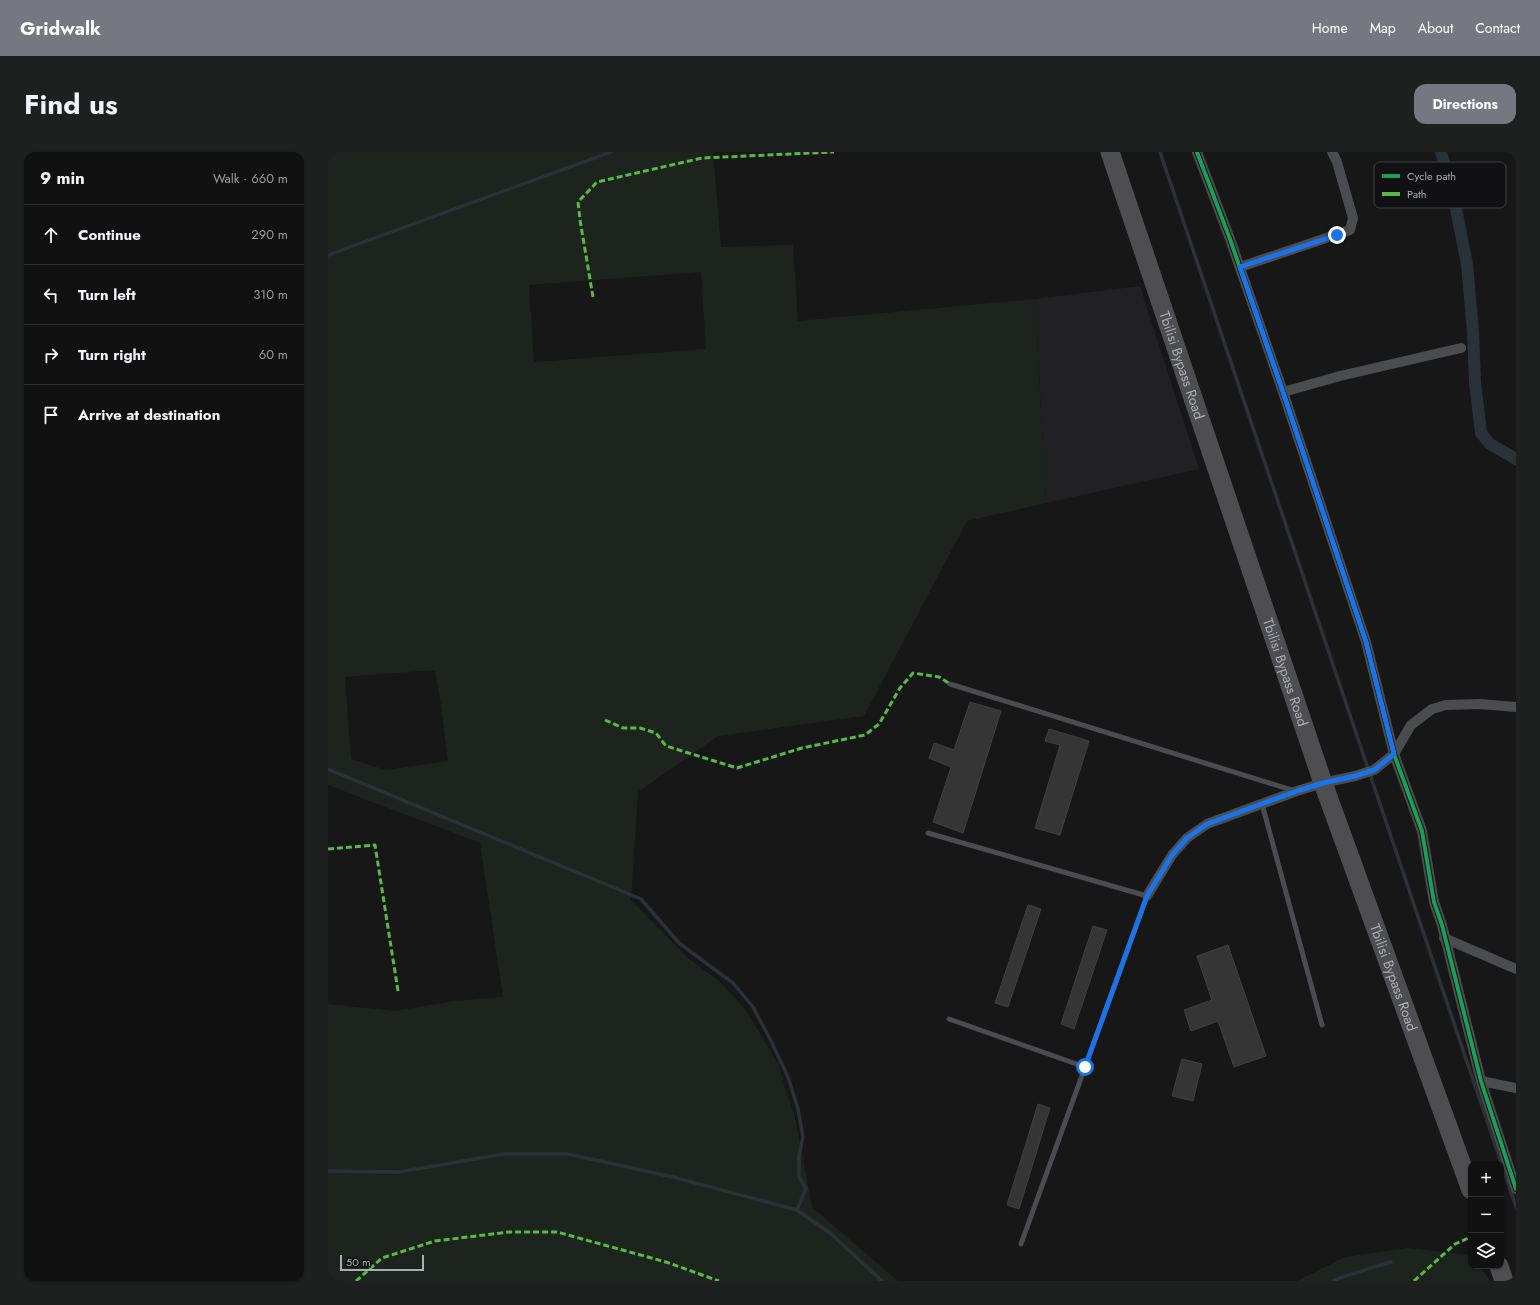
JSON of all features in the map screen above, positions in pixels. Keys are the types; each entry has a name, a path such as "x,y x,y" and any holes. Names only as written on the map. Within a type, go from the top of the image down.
{"highway":[{"name":"Tbilisi Bypass Road","path":"1110,152 1323,783 1418,1048 1468,1182"},
{"path":"1500,1269 1504,1281"}],"street":[{"path":"1197,152 1240,267 1366,642 1394,754 1422,831 1434,902 1481,1082 1516,1189"},
{"path":"1240,267 1350,230 1353,218 1337,162 1332,152"},
{"path":"1283,392 1461,348"},
{"path":"1147,896 1172,855 1187,838 1207,824 1297,791 1374,770 1394,754 1411,725 1432,709 1446,705 1480,704 1516,707"},
{"path":"1444,938 1516,969"},
{"path":"1481,1082 1516,1088"}],"lane":[{"path":"950,684 1297,791"},
{"path":"1262,804 1322,1025"},
{"path":"928,834 1147,896 1021,1244"},
{"path":"949,1019 1085,1067"}],"shaded area":[{"path":"328,152 713,152 721,247 793,245 798,321 1035,299 1046,503 967,521 864,716 718,736 638,792 631,900 689,959 719,981 746,1010 778,1064 795,1118 812,1207 898,1281 328,1281 328,1004 395,1011 455,1001 503,997 480,843 328,785","holes":["701,272 706,349 534,362 529,285","435,670 448,761 386,770 351,759 345,677"]},
{"path":"1140,286 1199,469 1046,503 1035,299"},
{"path":"1407,1248 1468,1255 1468,1269 1482,1269 1490,1281 1297,1281 1345,1257"}],"building":[{"path":"970,702 1001,711 963,833 933,822 951,767 929,758 934,743 954,750"},
{"path":"1049,729 1089,741 1060,835 1035,828 1060,745 1045,741"},
{"path":"1028,905 1041,909 1008,1007 995,1003"},
{"path":"1093,926 1107,930 1074,1029 1061,1024"},
{"path":"1228,945 1266,1056 1234,1067 1218,1021 1191,1031 1184,1010 1212,1000 1197,956"},
{"path":"1182,1059 1202,1064 1193,1101 1172,1096"},
{"path":"1038,1104 1050,1108 1019,1209 1007,1205"}],"waterway":[{"path":"328,255 611,152"},
{"path":"1160,152 1516,1207"},
{"path":"1441,152 1444,162"},
{"path":"1456,208 1467,264 1473,332 1475,382 1481,433 1490,444 1516,459"},
{"path":"328,769 641,899 679,943 733,983 753,1007 769,1037 788,1077 798,1109 803,1137 799,1156 799,1177 806,1188 797,1210"},
{"path":"328,1171 399,1172 504,1154 568,1154 673,1177 797,1210 830,1233 882,1281"},
{"path":"1333,1281 1391,1262"}],"marked path":[{"path":"593,297 578,202 597,182 702,158 834,152"},
{"path":"605,720 623,728 640,728 656,733 666,746 737,768 802,748 865,735 879,724 900,688 913,673 939,677 950,684"},
{"path":"328,849 375,845 398,991"},
{"path":"356,1281 382,1258 435,1241 509,1232 557,1232 666,1262 719,1281"},
{"path":"1414,1281 1455,1244 1468,1238"}],"cycle path":[{"path":"1197,152 1230,239 1283,392 1366,642 1394,754 1422,831 1434,902 1442,925 1481,1081 1516,1189"}],"route":[{"path":"1085,1067 1147,896 1172,855 1187,838 1207,824 1297,791 1374,770 1394,754 1366,642 1240,267 1337,235"}]}
